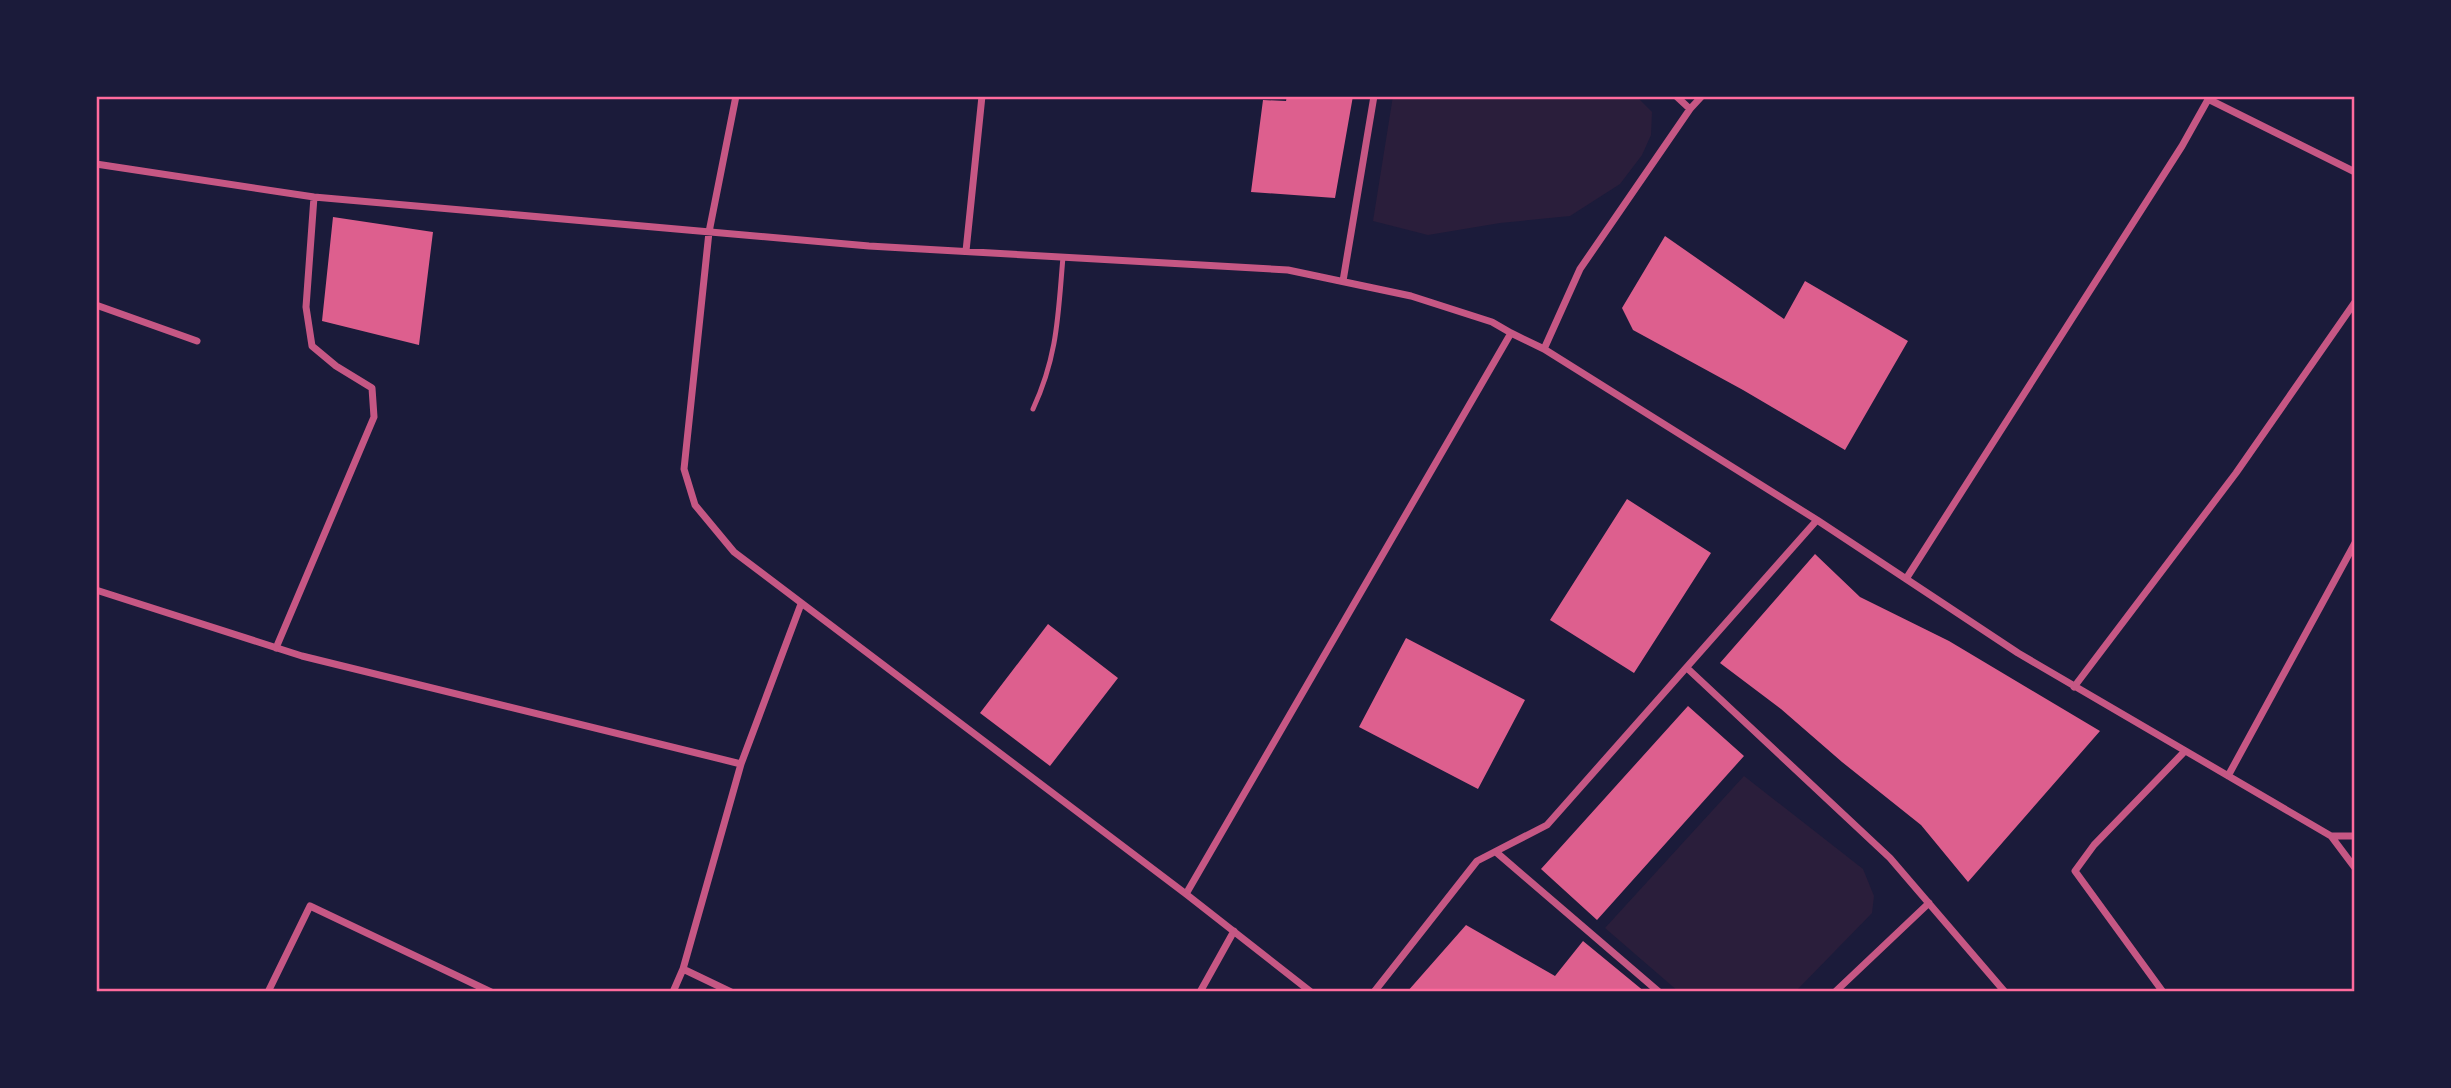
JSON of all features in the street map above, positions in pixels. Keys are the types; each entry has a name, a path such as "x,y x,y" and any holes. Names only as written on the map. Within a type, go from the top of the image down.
{"street":[{"path":"736,96 709,232 684,469 695,505 734,552 1186,894 1311,992"},
{"path":"966,251 982,96"},
{"path":"1343,281 1374,96"},
{"path":"1676,96 1690,109"},
{"path":"1544,349 1580,269 1690,109 1702,96"},
{"path":"1906,579 2182,146 2209,98 2355,172"},
{"path":"96,164 314,197 709,232 966,251 1288,270 1411,296 1492,321 1544,349 1817,520 2018,653 2331,836 2355,868"},
{"path":"276,648 373,417 372,388 336,366 312,346 306,307 314,197"},
{"path":"2074,687 2236,473 2355,302"},
{"path":"96,305 197,341"},
{"path":"1186,894 1511,333"},
{"path":"1374,992 1477,861 1547,825 1817,520"},
{"path":"2228,776 2355,542"},
{"path":"96,590 276,648 741,764"},
{"path":"673,992 683,969 741,764 801,604"},
{"path":"1688,668 1890,858 2004,992"},
{"path":"2163,992 2075,871 2094,845 2185,751"},
{"path":"2331,836 2355,836"},
{"path":"1496,852 1659,992"},
{"path":"1835,992 1929,904"},
{"path":"268,992 310,906 491,992"},
{"path":"1200,992 1234,931"},
{"path":"683,969 731,992"}],"lane":[{"path":"1033,409 1044,386 1056,342 1063,257"}],"shaded area":[{"path":"1393,96 1636,96 1652,112 1651,135 1642,155 1620,184 1570,216 1500,223 1428,235 1373,221"},
{"path":"1744,776 1863,869 1874,896 1872,913 1795,992 1679,992 1605,928"}],"building":[{"path":"1287,96 1353,96 1335,198 1251,192 1263,100 1286,101"},
{"path":"333,217 433,232 419,345 322,321"},
{"path":"1665,236 1784,319 1805,281 1908,341 1845,450 1633,330 1622,308"},
{"path":"1627,499 1711,553 1634,673 1550,620"},
{"path":"1815,554 1860,597 1949,641 2100,731 1968,882 1921,825 1781,709 1720,663"},
{"path":"1048,624 1118,678 1050,766 980,713"},
{"path":"1406,638 1525,700 1478,789 1359,727"},
{"path":"1688,706 1744,756 1597,920 1541,869"},
{"path":"1466,925 1555,976 1583,941 1645,992 1407,992"}]}
